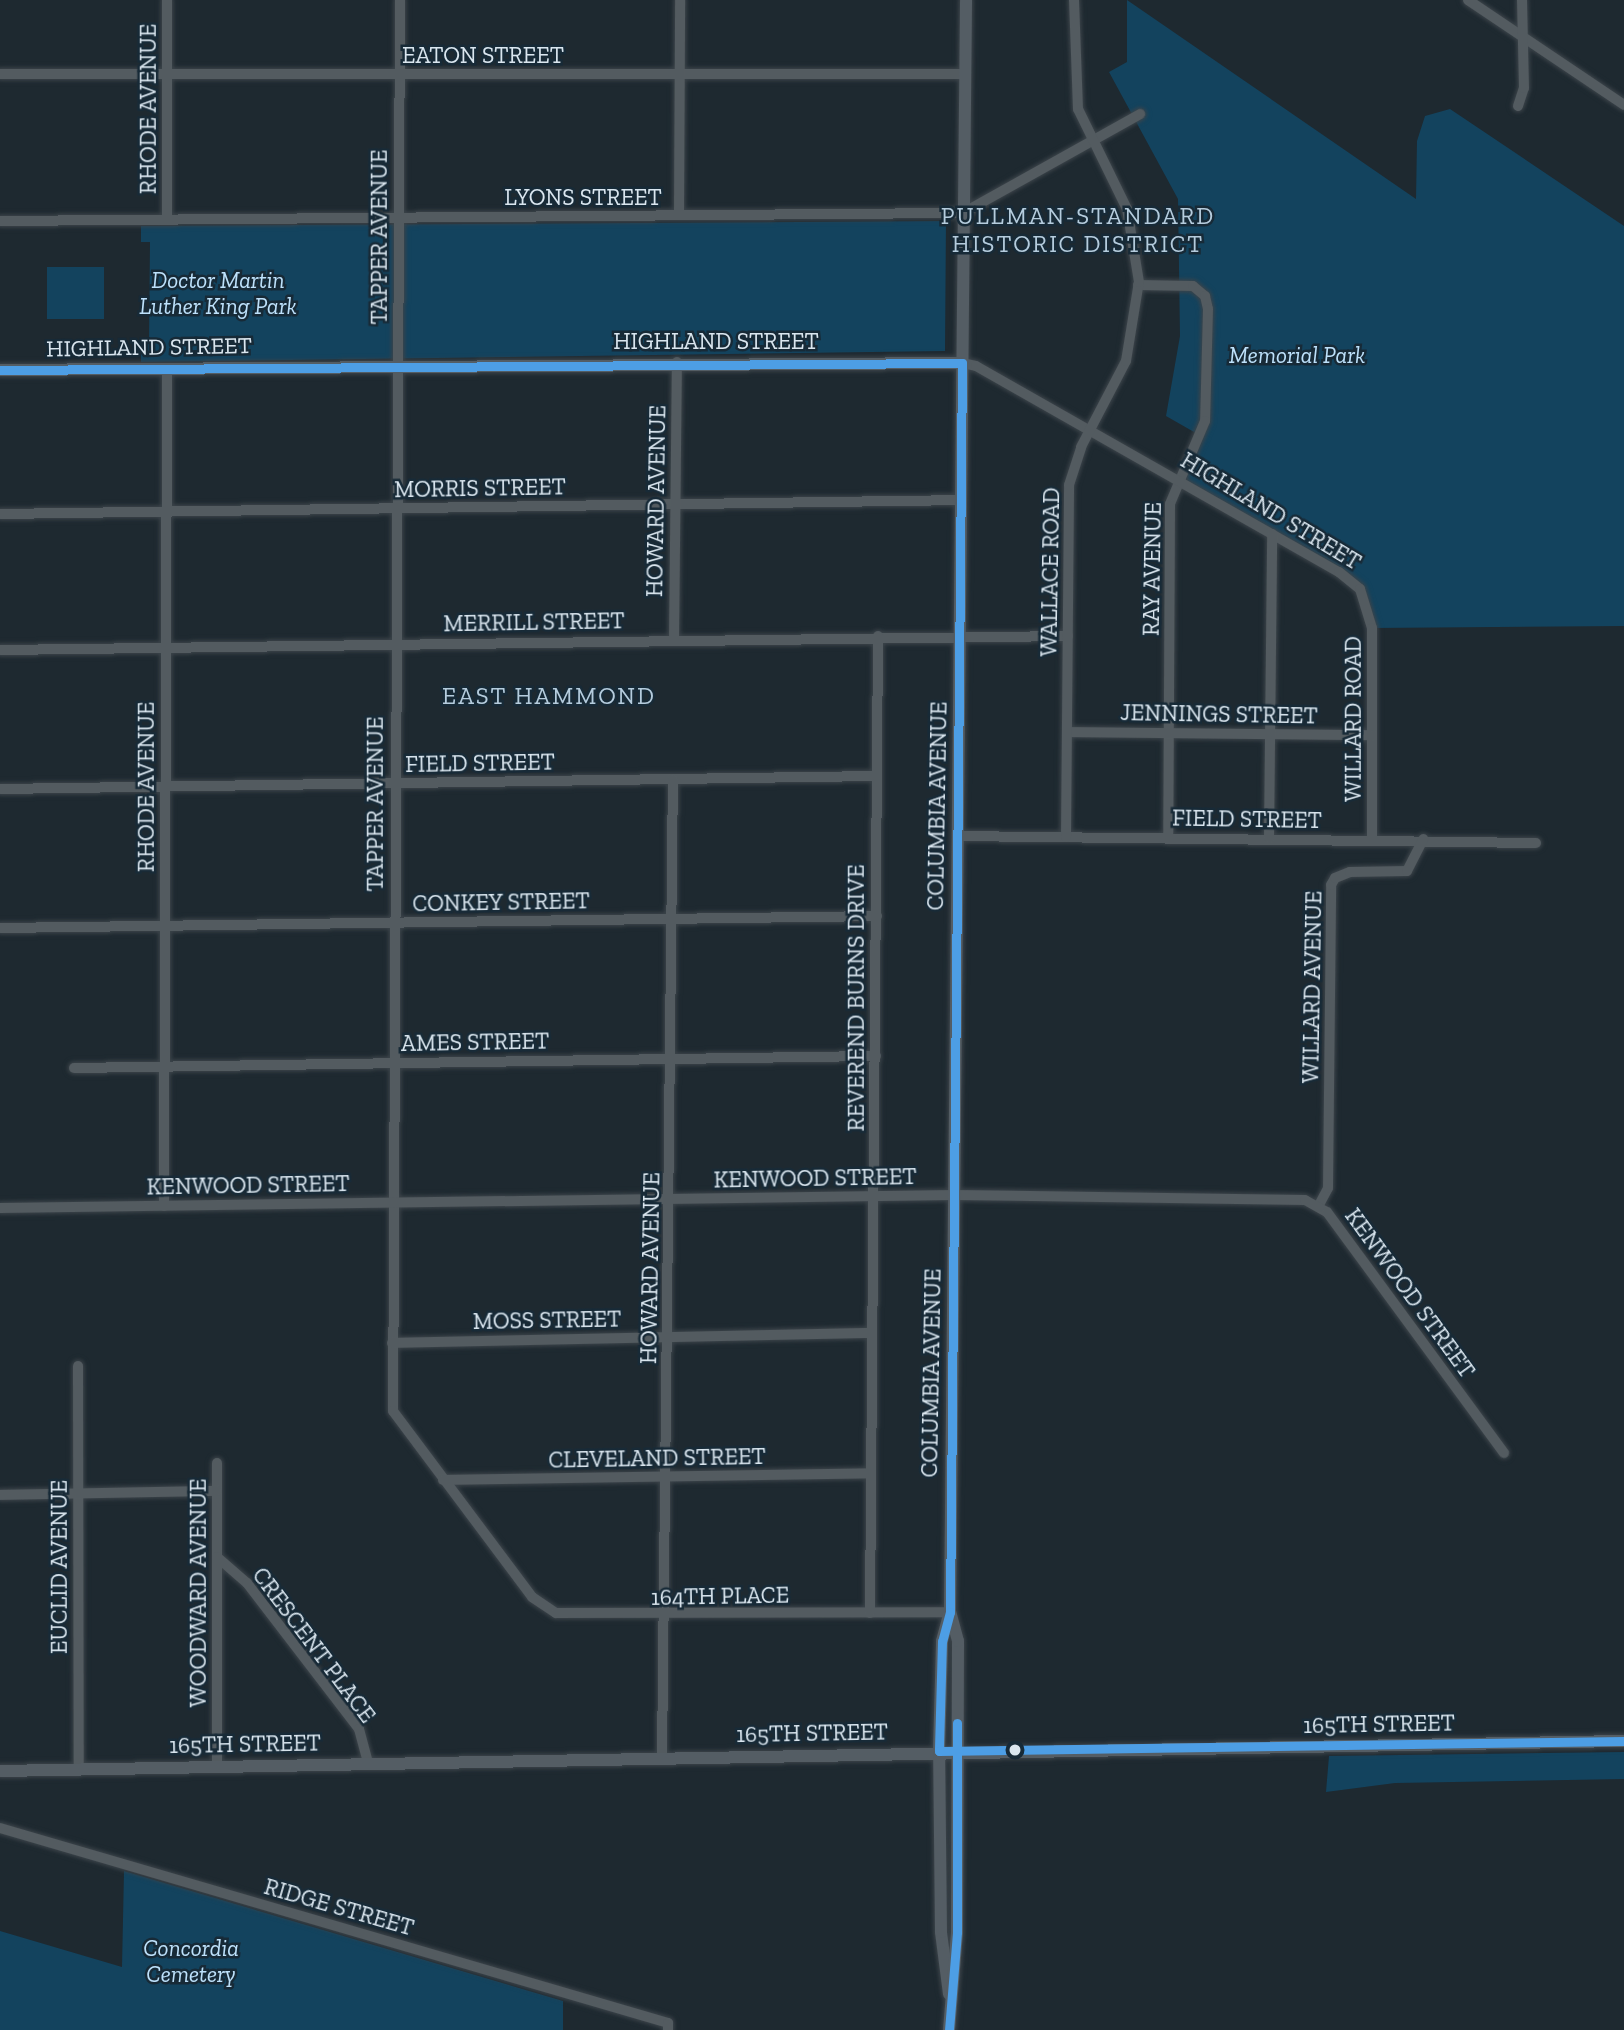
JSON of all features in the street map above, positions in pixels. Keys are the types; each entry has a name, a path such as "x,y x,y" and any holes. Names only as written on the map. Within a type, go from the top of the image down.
{"street":[{"name":"RHODE AVENUE","path":"167,0 167,219"},
{"name":"TAPPER AVENUE","path":"400,0 392,1063 393,1411 510,1569"},
{"path":"678,215 680,0"},
{"name":"COLUMBIA AVENUE","path":"949,1994 941,1932 939,1751 942,1641 950,1612 966,0"},
{"name":"WALLACE ROAD","path":"1066,837 1069,485 1076,458 1126,361 1138,285 1127,209 1076,99 1074,0"},
{"path":"1468,0 1624,105"},
{"path":"1518,106 1524,88 1522,0"},
{"name":"EATON STREET","path":"0,75 965,74"},
{"name":"LYONS STREET","path":"0,221 963,213 1140,114"},
{"name":"RAY AVENUE","path":"1138,285 1193,286 1207,303 1205,421 1170,504 1168,837"},
{"name":"HIGHLAND STREET","path":"0,370 677,362 962,363 976,366 1339,572 1366,600"},
{"name":"HOWARD AVENUE","path":"674,640 677,362"},
{"name":"RHODE AVENUE","path":"164,1206 167,368"},
{"name":"MORRIS STREET","path":"0,514 961,500"},
{"path":"1269,838 1272,534"},
{"name":"WILLARD ROAD","path":"1366,600 1372,628 1372,839"},
{"name":"MERRILL STREET","path":"0,650 878,636 1068,636"},
{"name":"REVEREND BURNS DRIVE","path":"870,1613 878,636"},
{"name":"JENNINGS STREET","path":"1067,732 1371,735"},
{"name":"FIELD STREET","path":"0,789 877,776"},
{"name":"HOWARD AVENUE","path":"662,1757 673,779"},
{"name":"FIELD STREET","path":"957,836 1423,839 1536,843"},
{"name":"WILLARD AVENUE","path":"1319,1205 1328,1188 1331,885 1335,878 1350,872 1407,872 1423,839"},
{"name":"CONKEY STREET","path":"0,928 877,916"},
{"name":"AMES STREET","path":"74,1068 876,1056"},
{"name":"KENWOOD STREET","path":"0,1208 954,1195 1293,1198 1319,1205 1504,1453"},
{"name":"MOSS STREET","path":"392,1343 872,1334"},
{"name":"EUCLID AVENUE","path":"78,1366 79,1767"},
{"name":"WOODWARD AVENUE","path":"217,1463 217,1765"},
{"name":"CLEVELAND STREET","path":"443,1480 871,1473"},
{"path":"0,1495 217,1491"},
{"name":"CRESCENT PLACE","path":"217,1557 247,1583 359,1729 368,1763"},
{"name":"164TH PLACE","path":"510,1569 538,1602 563,1615 950,1612"},
{"name":"COLUMBIA AVENUE","path":"949,2030 949,1994 957,1932 958,1641 950,1612"},
{"name":"165TH STREET","path":"0,1771 79,1767 939,1751 1624,1741"},
{"name":"RIDGE STREET","path":"0,1828 668,2026"}],"green space":[{"name":"Memorial Park","path":"1127,0 1416,199 1417,141 1425,116 1450,109 1624,226 1624,626 1372,628 1360,589 1178,481 1201,436 1166,416 1180,336 1178,199 1109,72 1127,62"},
{"name":"Doctor Martin Luther King Park","path":"946,221 945,351 141,362 141,345 149,344 150,242 141,242 141,226"},
{"path":"47,267 104,267 104,319 47,319"},
{"path":"1624,1752 1624,1779 1395,1783 1326,1792 1329,1756"},
{"name":"Concordia Cemetery","path":"124,1871 563,2001 563,2030 0,2030 0,1931 122,1967"}],"transit line":[{"path":"0,370 962,363 950,1612 942,1641 939,1751 1624,1741"},
{"path":"949,2030 957,1932 957,1723"}],"district":[{"name":"PULLMAN-STANDARD HISTORIC DISTRICT","path":"1078,230"},
{"name":"EAST HAMMOND","path":"549,696"}]}
